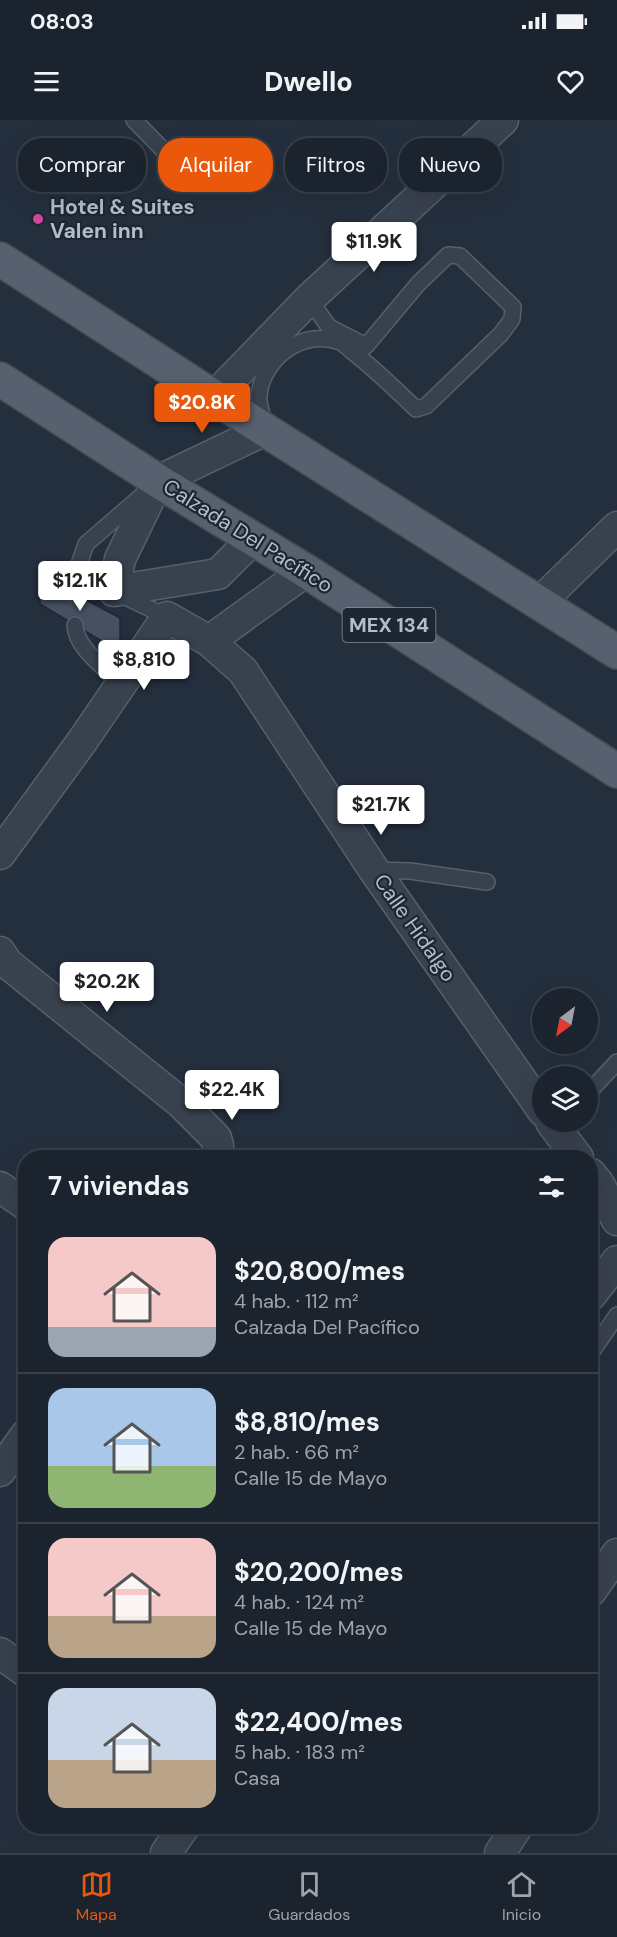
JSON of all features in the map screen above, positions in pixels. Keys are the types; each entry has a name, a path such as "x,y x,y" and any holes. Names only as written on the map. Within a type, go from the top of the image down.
{"main road":[{"path":"0,259 617,652"},
{"name":"Calzada Del Pacífico","path":"0,380 158,481 306,571 617,771"}],"street":[{"path":"215,396 309,299 485,126"},
{"path":"253,539 218,574 114,591 120,560 158,481 266,430"},
{"path":"539,603 617,527"},
{"path":"209,640 306,571"},
{"path":"0,853 77,748 166,617"},
{"name":"Calle Hidalgo","path":"166,617 209,640 243,671 374,870 532,1093"},
{"path":"2,959 181,1104 216,1138 217,1150"},
{"name":"Calle Hidalgo","path":"560,1132 572,1150"},
{"path":"598,1183 617,1220"},
{"path":"0,1187 18,1199"},
{"path":"598,1286 617,1261"},
{"path":"0,1471 18,1446"},
{"path":"598,1581 617,1554"},
{"path":"0,1653 18,1666"},
{"path":"166,1853 179,1834"},
{"path":"500,1853 512,1834"}],"lane":[{"path":"134,120 158,145"},
{"path":"309,299 329,327 365,354 416,409 426,406 501,334 512,319 513,307 460,256 448,255 418,284 365,354"},
{"path":"266,430 259,396 265,372 279,353 295,345 318,339 340,343 365,354"},
{"path":"75,594 76,573 86,544 158,481"},
{"path":"76,573 166,617"},
{"path":"75,625 76,636 81,644 120,683"},
{"path":"374,870 410,871 487,882"},
{"path":"598,1082 617,1062"},
{"path":"598,1343 617,1315"}],"building":[{"path":"39,570 75,594 120,618 120,652 40,604"}],"place":[{"name":"Hotel & Suites Valen inn","path":"38,219"}]}
